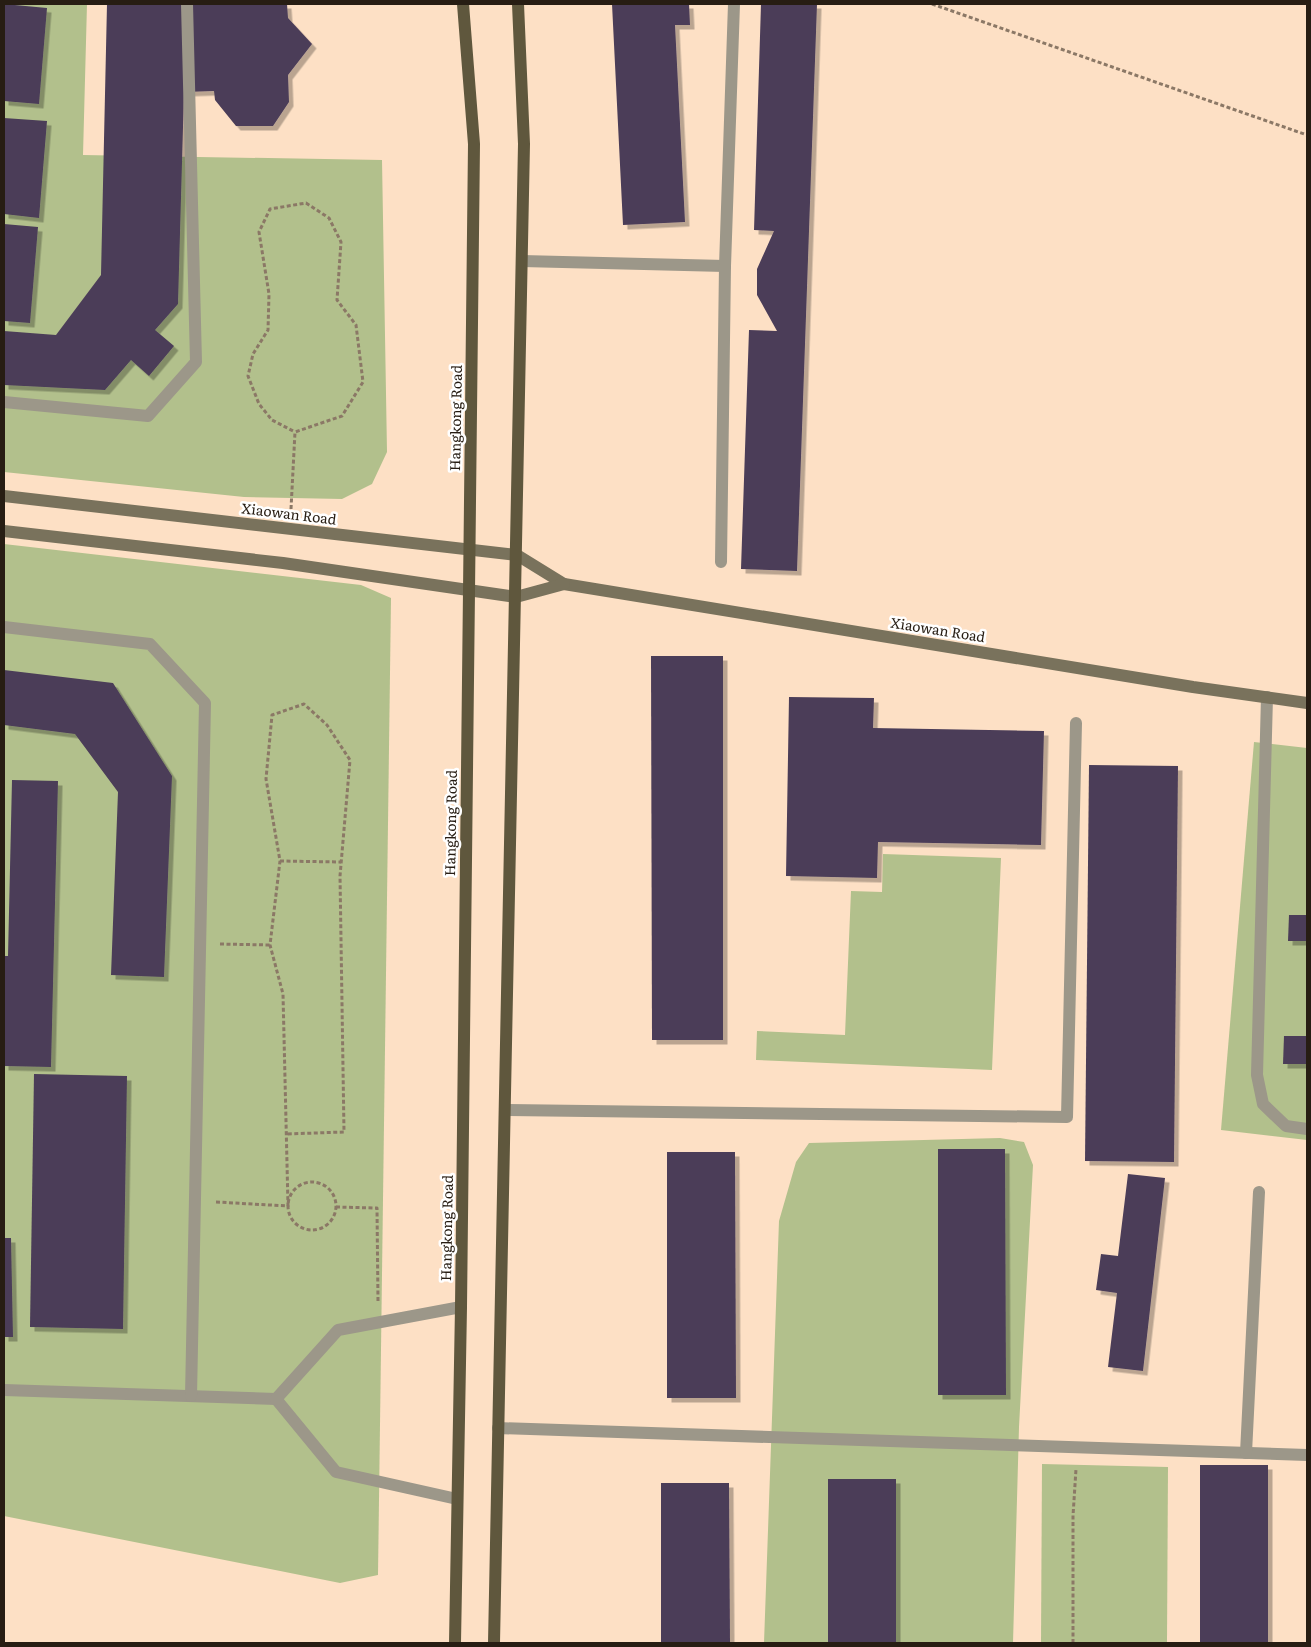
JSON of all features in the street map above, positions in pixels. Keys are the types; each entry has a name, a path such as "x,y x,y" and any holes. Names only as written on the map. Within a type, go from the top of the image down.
{"main road":[{"name":"Hangkong Road","path":"455,1643 461,1307 474,144 463,4"},
{"path":"494,1643 524,144 518,4"}],"street":[{"path":"4,402 148,416 196,362 188,4"},
{"path":"721,562 726,266 734,4"},
{"path":"522,261 726,266"},
{"name":"Xiaowan Road","path":"4,496 517,555 564,584 1164,682 1307,703"},
{"name":"Xiaowan Road","path":"4,531 283,563 516,597 564,584"},
{"path":"4,627 150,644 205,703 191,1396"},
{"path":"1266,697 1257,1075 1263,1104 1286,1126 1307,1129"},
{"path":"505,1110 1067,1117 1076,723"},
{"path":"1246,1453 1259,1192"},
{"path":"276,1399 338,1330 461,1307"},
{"path":"4,1390 276,1399 336,1472 457,1499"},
{"path":"498,1428 1307,1455"}],"path":[{"path":"932,4 1307,135"},
{"path":"306,203 328,218 341,242 337,300 356,325 363,382 342,416 295,432 272,420 259,404 248,376 253,354 268,330 269,294 258,232 270,209 306,203"},
{"path":"290,529 295,432"},
{"path":"286,1134 344,1132 341,1013 341,862 350,760 327,725 304,704 272,715 266,778 280,861 270,945 283,994 286,1134 288,1206 290,1217 302,1228 309,1230 317,1229 331,1221 336,1207 335,1198 326,1186 318,1182 302,1183 290,1194 288,1206"},
{"path":"280,861 341,862"},
{"path":"200,943 270,945"},
{"path":"195,1201 288,1206"},
{"path":"336,1207 377,1208 378,1322"},
{"path":"1073,1643 1073,1516 1077,1447"}],"green space":[{"path":"4,4 87,4 83,155 382,160 387,452 372,484 342,499 244,497 4,472"},
{"path":"4,544 361,585 391,598 378,1575 340,1583 4,1516"},
{"path":"1254,742 1307,748 1307,1140 1221,1130"},
{"path":"883,854 1001,858 992,1070 756,1060 757,1031 845,1035 851,891 882,892"},
{"path":"1000,1138 1024,1142 1033,1165 1019,1427 1013,1643 764,1643 779,1221 796,1162 809,1143"},
{"path":"1042,1464 1168,1467 1167,1643 1041,1643"}],"building":[{"path":"4,4 47,8 39,104 4,101"},
{"path":"107,4 287,4 288,18 312,44 288,75 289,102 273,126 236,126 215,100 214,91 184,92 178,304 155,330 174,346 149,376 131,360 105,390 4,385 4,331 56,335 101,275"},
{"path":"612,4 689,4 690,25 675,25 685,222 623,225"},
{"path":"761,4 817,4 797,571 741,569 749,330 777,331 757,295 757,269 774,231 754,230"},
{"path":"4,118 47,121 39,218 4,214"},
{"path":"4,224 38,227 30,323 4,321"},
{"path":"651,656 723,656 723,1040 652,1040"},
{"path":"4,670 113,683 172,776 164,977 111,975 118,792 75,734 4,725"},
{"path":"789,697 874,698 873,728 1044,731 1041,845 878,842 877,878 786,876"},
{"path":"1089,765 1178,766 1174,1162 1085,1161"},
{"path":"12,780 58,781 51,1067 4,1066 4,956 8,956"},
{"path":"1289,915 1307,915 1307,941 1288,941"},
{"path":"1284,1036 1307,1036 1307,1064 1283,1064"},
{"path":"34,1074 127,1076 123,1329 30,1327"},
{"path":"938,1149 1005,1149 1006,1395 938,1395"},
{"path":"667,1152 735,1152 736,1398 667,1398"},
{"path":"1128,1174 1165,1178 1143,1371 1108,1367 1117,1293 1096,1290 1101,1254 1118,1256"},
{"path":"4,1238 11,1238 13,1337 4,1337"},
{"path":"1200,1465 1268,1465 1268,1643 1200,1643"},
{"path":"828,1479 896,1479 896,1643 828,1643"},
{"path":"661,1483 729,1483 730,1643 661,1643"}]}
